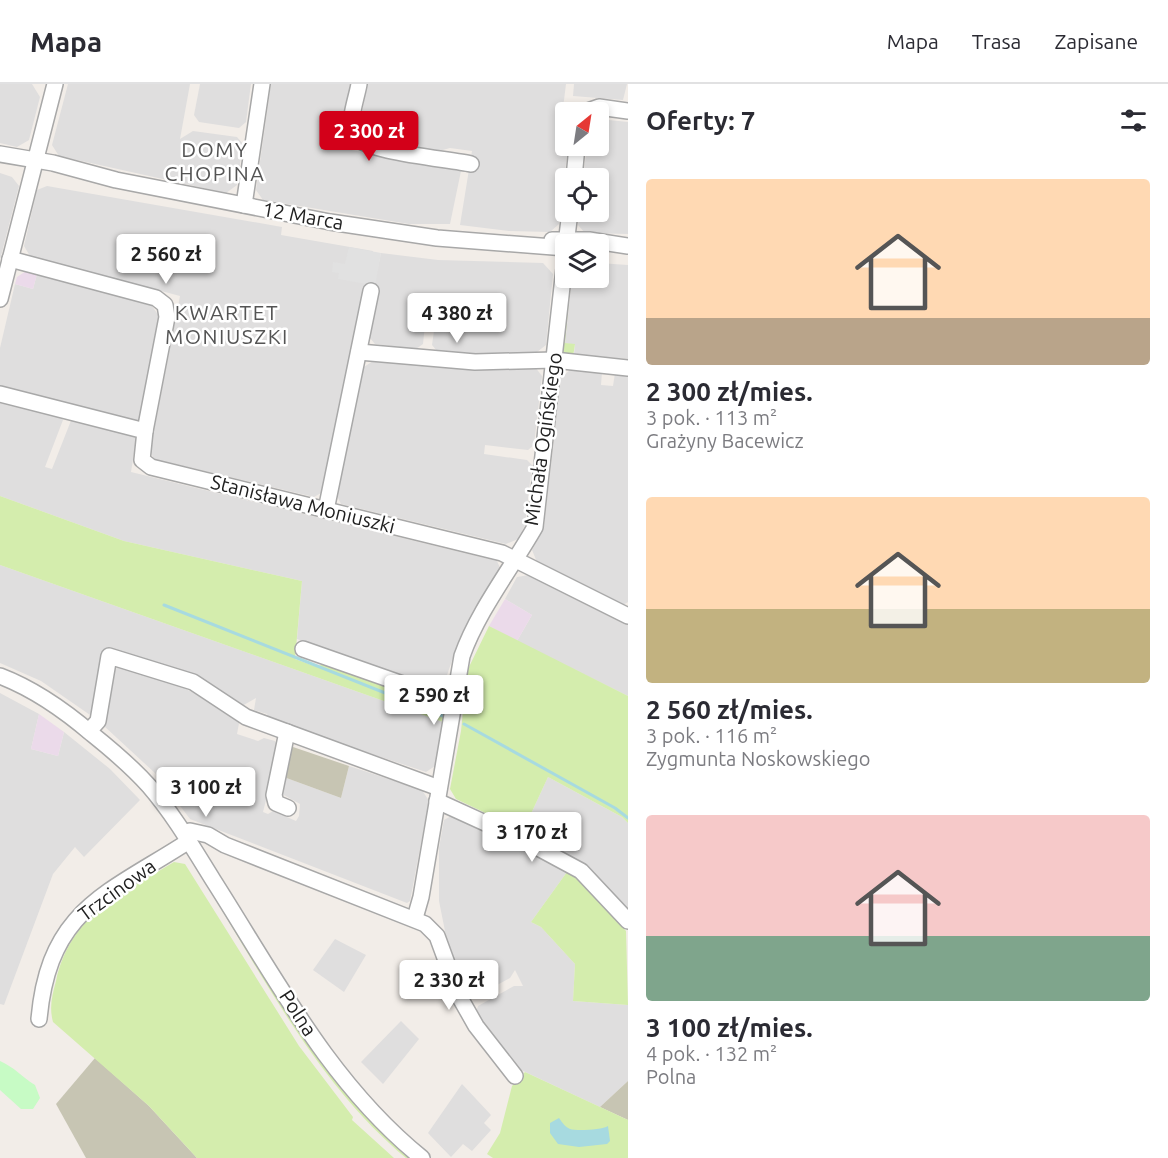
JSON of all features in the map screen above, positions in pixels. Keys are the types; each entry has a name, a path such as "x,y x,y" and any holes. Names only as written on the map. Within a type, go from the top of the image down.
{"street":[{"path":"0,299 55,84"},
{"path":"244,205 262,84"},
{"path":"359,84 352,123 353,134 359,141 382,150 471,164"},
{"path":"609,108 628,111"},
{"name":"12 Marca","path":"0,156 244,205 437,238 528,243 545,239 555,242"},
{"name":"12 Marca","path":"609,245 628,246"},
{"path":"0,394 145,431 167,317 165,305 156,298 10,259"},
{"name":"Michała Ogińskiego","path":"415,918 421,897 462,656 475,626 535,527 562,288"},
{"path":"326,510 370,291"},
{"path":"359,352 475,362 554,360 628,368"},
{"name":"Stanisława Moniuszki","path":"145,431 142,460 151,467 502,553 628,616"},
{"path":"303,649 454,702"},
{"path":"89,731 98,721 109,656 193,682 246,717 438,794 581,871 628,921"},
{"name":"Polna","path":"0,676 50,702 89,731 136,772 189,842 332,1065 378,1119 422,1158"},
{"path":"287,732 274,795 276,803 288,808"},
{"path":"189,842 190,831 208,835 225,844 415,918 437,936 459,996 476,1026 515,1076"},
{"name":"Trzcinowa","path":"39,1019 49,967 60,940 75,919 89,905 189,842"}],"shaded area":[{"path":"0,84 32,84 40,97 29,140 17,147 0,143"},
{"path":"68,84 190,84 180,139 193,131 237,137 243,144 237,185 226,193 59,156 52,145"},
{"path":"200,84 251,84 246,122 239,128 199,122 194,115"},
{"path":"271,84 350,84 341,148 461,171 450,224 409,224 263,200 256,190"},
{"path":"366,84 566,84 564,102 555,102 555,156 567,156 565,168 555,168 555,222 559,222 559,224 550,232 509,231 460,225 472,151 450,148 439,151 366,137 360,129"},
{"path":"574,84 627,84 623,100 573,96"},
{"path":"609,120 628,122 628,234 585,233 578,225 578,222 609,222 609,168 584,168 586,156 609,156"},
{"path":"0,173 12,177 19,186 0,260"},
{"path":"47,186 282,227 281,235 373,251 321,493 314,497 154,459 150,451 180,296 30,256 24,246 37,190"},
{"path":"349,247 381,253 374,292 366,290 367,284 338,279 339,273 332,272 333,262 345,264"},
{"path":"381,253 438,260 543,263 553,274 546,345 537,352 489,355 437,351 432,345 436,317 443,309 421,306 426,315 423,344 416,349 375,344 364,331"},
{"path":"609,264 628,265 628,359 574,354 575,345 565,343 571,288 609,288"},
{"path":"26,271 37,274 33,289 15,284 17,277"},
{"path":"37,274 152,306 159,316 138,425 0,389 0,348 15,284 33,289"},
{"path":"373,361 487,370 535,367 542,376 534,445 528,450 485,445 484,454 527,460 532,465 525,525 518,539 506,544 341,504 337,496 364,367"},
{"path":"570,370 602,372 601,385 613,386 615,373 628,375 628,602 623,605 537,562 532,550 544,527 561,378"},
{"path":"0,399 60,415 63,420 45,467 52,469 72,418 137,434 131,472 497,561 501,570 459,640 444,684 434,689 297,639 302,581 124,541 0,496"},
{"path":"0,565 443,722 435,766 426,772 270,720 267,714 254,710 256,698 242,706 180,671 106,648 93,717 41,681 0,663"},
{"path":"529,575 628,624 628,696 517,641 532,615 505,599 517,577"},
{"path":"505,599 532,615 517,641 489,626"},
{"path":"121,666 175,683 240,718 237,734 258,741 264,738 275,741 279,748 263,812 268,814 273,811 296,821 299,816 300,804 282,794 278,788 281,776 341,798 349,766 422,790 429,801 410,901 407,903 190,819 156,774 104,726 115,669"},
{"path":"0,693 39,714 31,749 58,756 64,732 110,769 140,800 84,857 75,847 53,874 4,1005 0,1004"},
{"path":"39,714 64,732 58,756 31,749"},
{"path":"293,747 349,766 341,798 281,776 288,751"},
{"path":"548,777 622,817 628,823 628,909 587,865 523,831"},
{"path":"453,815 567,872 531,922 541,927 575,964 573,1001 628,1005 628,1081 600,1107 521,1070 476,1012 478,1006 514,986 523,986 515,970 510,978 473,998 467,996 448,946 439,901 439,848 444,820"},
{"path":"335,939 366,955 344,992 313,970"},
{"path":"401,1021 419,1039 383,1084 361,1062"},
{"path":"95,1058 149,1106 197,1158 86,1158 56,1104"},
{"path":"628,1081 628,1120 600,1107"},
{"path":"462,1084 491,1115 484,1123 491,1130 472,1151 463,1144 451,1157 428,1133"}],"green space":[{"path":"570,288 565,343 575,344 573,357 562,352"},
{"path":"0,496 124,541 302,581 295,659 317,667 325,663 435,703 444,713 443,722 0,565"},
{"path":"489,626 628,696 628,823 622,817 548,777 523,831 456,799 450,789 461,731 467,671"},
{"path":"174,862 185,864 299,1046 353,1117 352,1120 394,1158 197,1158 149,1106 53,1022 51,1006 53,992 63,958 73,939 100,909 117,896"},
{"path":"200,869 303,1030 414,1158 406,1158 373,1128 317,1060 267,985 198,871"},
{"path":"567,872 576,877 626,931 628,1005 573,1001 575,964 541,927 531,922"},
{"path":"0,1061 35,1085 40,1098 33,1109 21,1109 0,1090"},
{"path":"525,1072 628,1120 628,1158 493,1158 487,1154 500,1133 512,1086"}],"water":[{"path":"559,1118 573,1130 608,1126 610,1141 607,1144 579,1147 558,1144 550,1133 550,1123"}],"waterway":[{"path":"164,605 443,716"},
{"path":"464,724 615,808 628,818"}],"district":[{"name":"DOMY CHOPINA","path":"215,162"},
{"name":"KWARTET MONIUSZKI","path":"227,325"}]}
